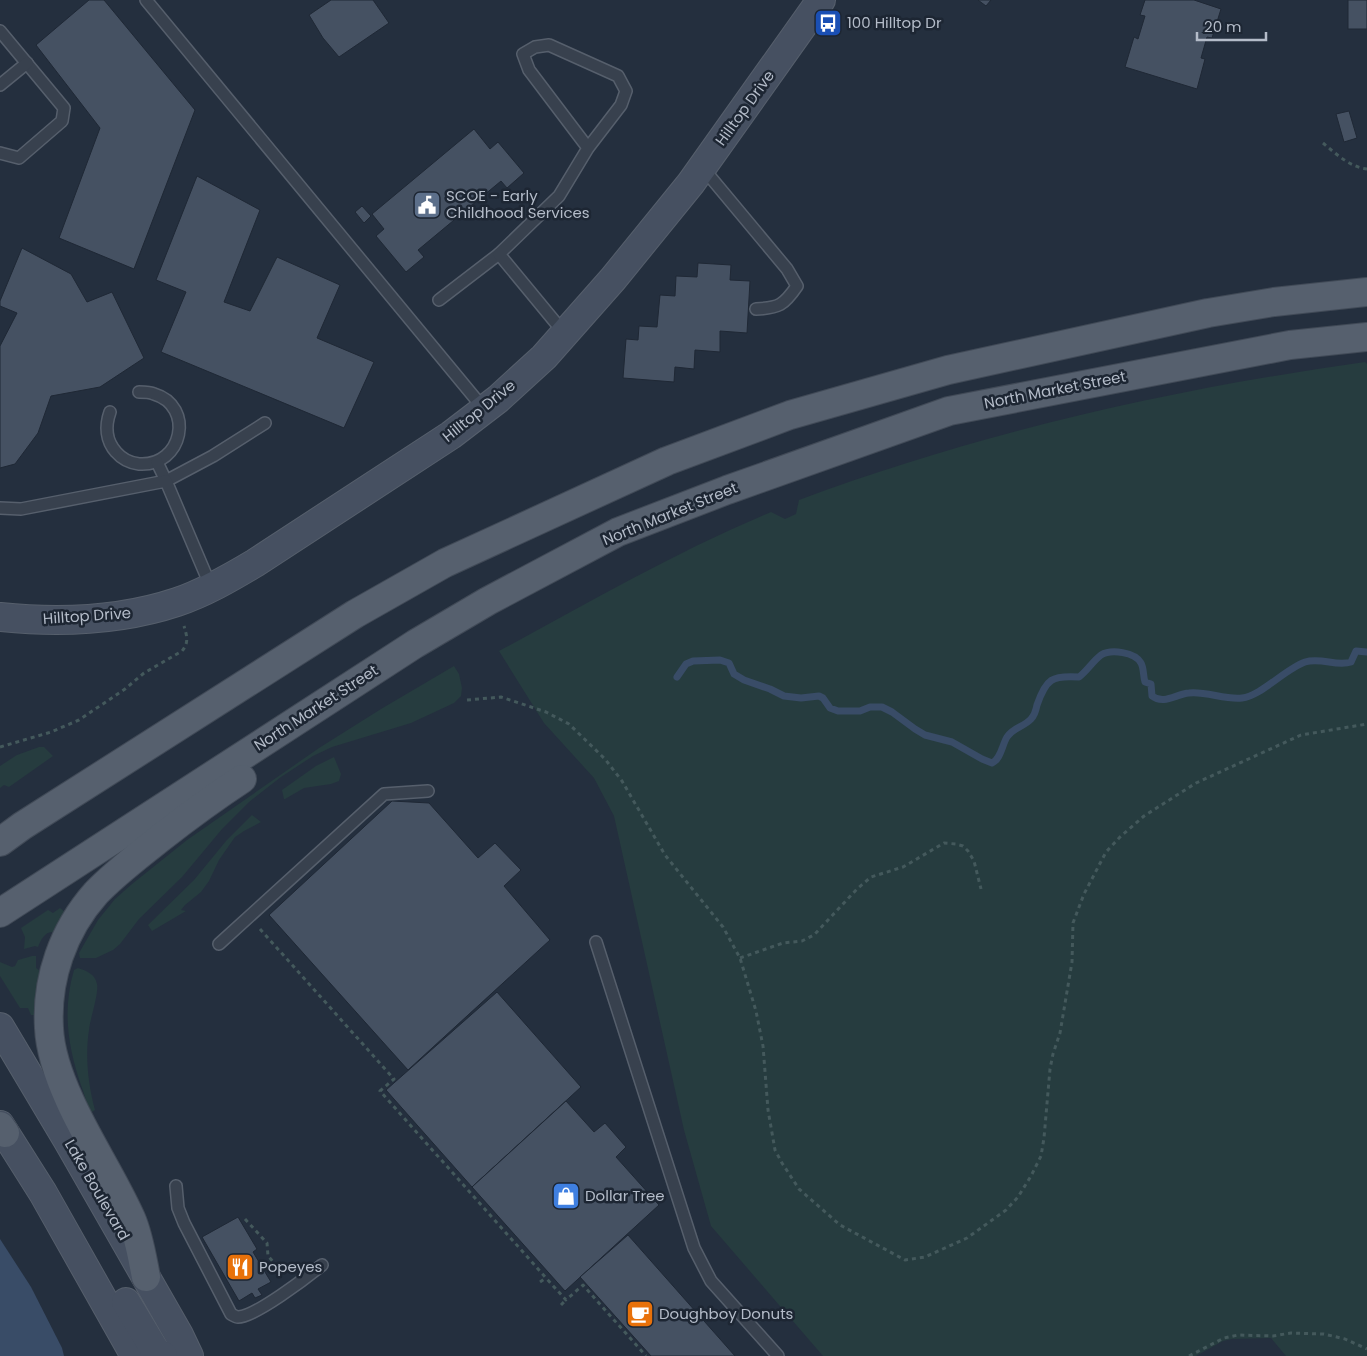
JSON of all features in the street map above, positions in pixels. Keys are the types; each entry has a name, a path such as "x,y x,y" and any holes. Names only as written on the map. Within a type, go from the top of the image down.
{"main road":[{"name":"Hilltop Drive","path":"0,616 49,620 122,616 178,602 211,587 255,563 451,435 544,357 613,279 691,183 821,0"},
{"path":"0,842 22,826 355,614 445,563 666,461 790,415 948,370 1208,313 1274,302 1367,292"},
{"name":"North Market Street","path":"0,914 415,644 488,601 618,532 727,490 949,410 1290,345 1367,336"},
{"path":"146,1277 131,1219 70,1101 56,1063 48,1030 49,993 56,964 66,938 75,921 94,895 128,864 204,805 277,755 367,695 445,647 488,601"},
{"name":"Lake Boulevard","path":"0,1027 68,1141 189,1356"},
{"path":"2,1128 43,1193 135,1356"},
{"path":"43,1193 77,1221 156,1352 163,1356"}],"lane":[{"path":"146,0 484,409"},
{"path":"0,31 64,108 62,122 19,158 0,153"},
{"path":"438,300 498,254 559,196 588,148 621,105 626,91 618,76 549,45 534,47 523,54 529,70 588,148"},
{"path":"0,85 26,63"},
{"path":"702,167 787,269 797,286 785,302 772,308 756,309"},
{"path":"498,254 565,334"},
{"path":"110,412 107,431 109,442 115,452 124,460 135,464 146,465 158,462 168,455 176,445 180,433 179,420 174,409 165,399 154,394 139,392"},
{"path":"0,508 21,509 166,481 213,456 265,423"},
{"path":"158,462 211,587"},
{"path":"219,944 384,794 428,791"},
{"path":"596,942 694,1248 710,1282 778,1356"},
{"path":"176,1186 178,1208 184,1223 231,1314 237,1317 247,1315 294,1288 322,1265"}],"path":[{"path":"1323,143 1358,168 1367,169"},
{"path":"0,747 51,732 79,720 99,708 126,689 144,673 182,650 187,640 184,626"},
{"path":"466,700 501,697 525,704 562,720 590,742 622,781 665,855 723,927 740,958 756,1011 763,1046 768,1110 775,1150 782,1163 799,1189 840,1225 905,1260 925,1257 967,1238 1006,1210 1018,1197 1041,1156 1050,1069 1060,1032 1072,962 1073,923 1084,894 1106,852 1144,816 1196,783 1301,735 1344,726 1367,724"},
{"path":"740,958 783,943 808,939 871,877 903,867 944,843 956,844 968,850 974,860 982,889"},
{"path":"260,929 394,1079 380,1091 566,1300"},
{"path":"245,1219 267,1243 268,1256 286,1277"},
{"path":"540,1282 546,1278"},
{"path":"561,1305 583,1286 646,1356"},
{"path":"1190,1356 1224,1338 1238,1335 1272,1336 1300,1332 1324,1334 1345,1339 1367,1349"}],"green space":[{"path":"1365,362 1367,364 1367,1356 1286,1356 1271,1338 1223,1341 1196,1356 823,1356 711,1226 684,1130 614,816 594,778 544,723 499,651 701,543 771,512 785,519 796,514 799,500 868,476 1008,434 1078,416 1221,385"},
{"path":"454,666 459,674 462,688 461,696 454,703 411,723 332,747 313,756 281,777 249,802 222,829 182,877 139,919 120,944 113,950 96,958 80,958 79,953 98,920 115,899 187,840 319,748"},
{"path":"44,747 53,756 9,787 4,785 0,788 0,766 17,755"},
{"path":"334,757 341,774 339,781 304,788 284,799 282,790 316,766"},
{"path":"252,815 261,822 235,837 219,860 209,881 201,892 181,910 186,911 152,931 148,925 194,880 226,841"},
{"path":"60,908 65,912 53,932 45,935 38,947 24,949 25,937 21,928 48,910 53,913"},
{"path":"36,956 36,968 40,971 34,1015 31,1015 28,1008 20,1008 0,976 0,962 12,967 15,966 18,960"},
{"path":"78,968 92,975 97,984 87,1050 89,1080 95,1110 92,1112 87,1104 77,1073 68,1029 70,985 74,970"}],"water":[{"path":"0,1239 31,1287 62,1348 64,1356 0,1356"}],"building":[{"path":"89,0 104,0 195,110 134,269 59,238 100,128 36,45"},
{"path":"331,0 373,0 389,23 339,57 323,38 309,15"},
{"path":"978,0 991,0 986,6"},
{"path":"1145,0 1194,0 1221,9 1212,38 1207,37 1201,58 1205,59 1197,89 1125,67 1134,37 1138,39 1145,16 1140,15"},
{"path":"1348,0 1367,0 1367,29 1348,29"},
{"path":"1349,111 1357,138 1344,142 1336,114"},
{"name":"SCOE - Early Childhood Services","path":"474,129 490,149 498,142 524,173 507,188 501,181 418,250 424,257 406,272 376,236 384,229 372,214"},
{"path":"197,176 260,210 224,302 250,311 277,257 340,285 317,338 374,362 344,428 161,352 186,292 156,280"},
{"path":"362,206 371,216 364,223 355,212"},
{"path":"22,248 71,274 87,302 112,292 144,358 100,387 51,396 38,433 15,464 0,468 0,346 17,313 0,306 0,301"},
{"path":"698,263 731,265 730,280 750,281 747,333 720,331 720,352 695,350 694,369 675,367 674,382 623,378 626,339 638,340 639,326 657,327 660,295 675,296 676,276 697,277"},
{"path":"392,801 429,803 478,858 495,843 521,870 504,886 550,940 408,1070 269,915"},
{"path":"497,992 581,1087 472,1187 386,1090"},
{"name":"Dollar Tree","path":"566,1101 594,1132 605,1123 626,1147 616,1157 659,1205 565,1291 472,1187"},
{"name":"Popeyes","path":"238,1217 257,1249 253,1252 271,1282 258,1289 262,1295 255,1298 252,1293 239,1301 202,1237"},
{"path":"628,1235 735,1356 651,1356 580,1277"}],"waterway":[{"path":"677,677 686,664 693,661 720,660 729,663 734,674 744,680 784,696 801,698 819,696 823,698 830,708 838,711 860,711 870,707 882,707 925,735 952,742 992,763 999,755 1009,734 1028,722 1032,717 1047,684 1056,678 1079,677 1098,657 1105,653 1128,654 1138,659 1142,665 1145,682 1151,684 1152,696 1166,699 1195,693 1242,698 1257,693 1289,670 1305,662 1346,663 1351,662 1356,651 1367,652"}],"place":[{"name":"100 Hilltop Dr","path":"828,23"},
{"name":"SCOE - Early Childhood Services","path":"427,205"},
{"name":"Dollar Tree","path":"566,1196"},
{"name":"Popeyes","path":"240,1267"},
{"name":"Doughboy Donuts","path":"640,1314"}]}
